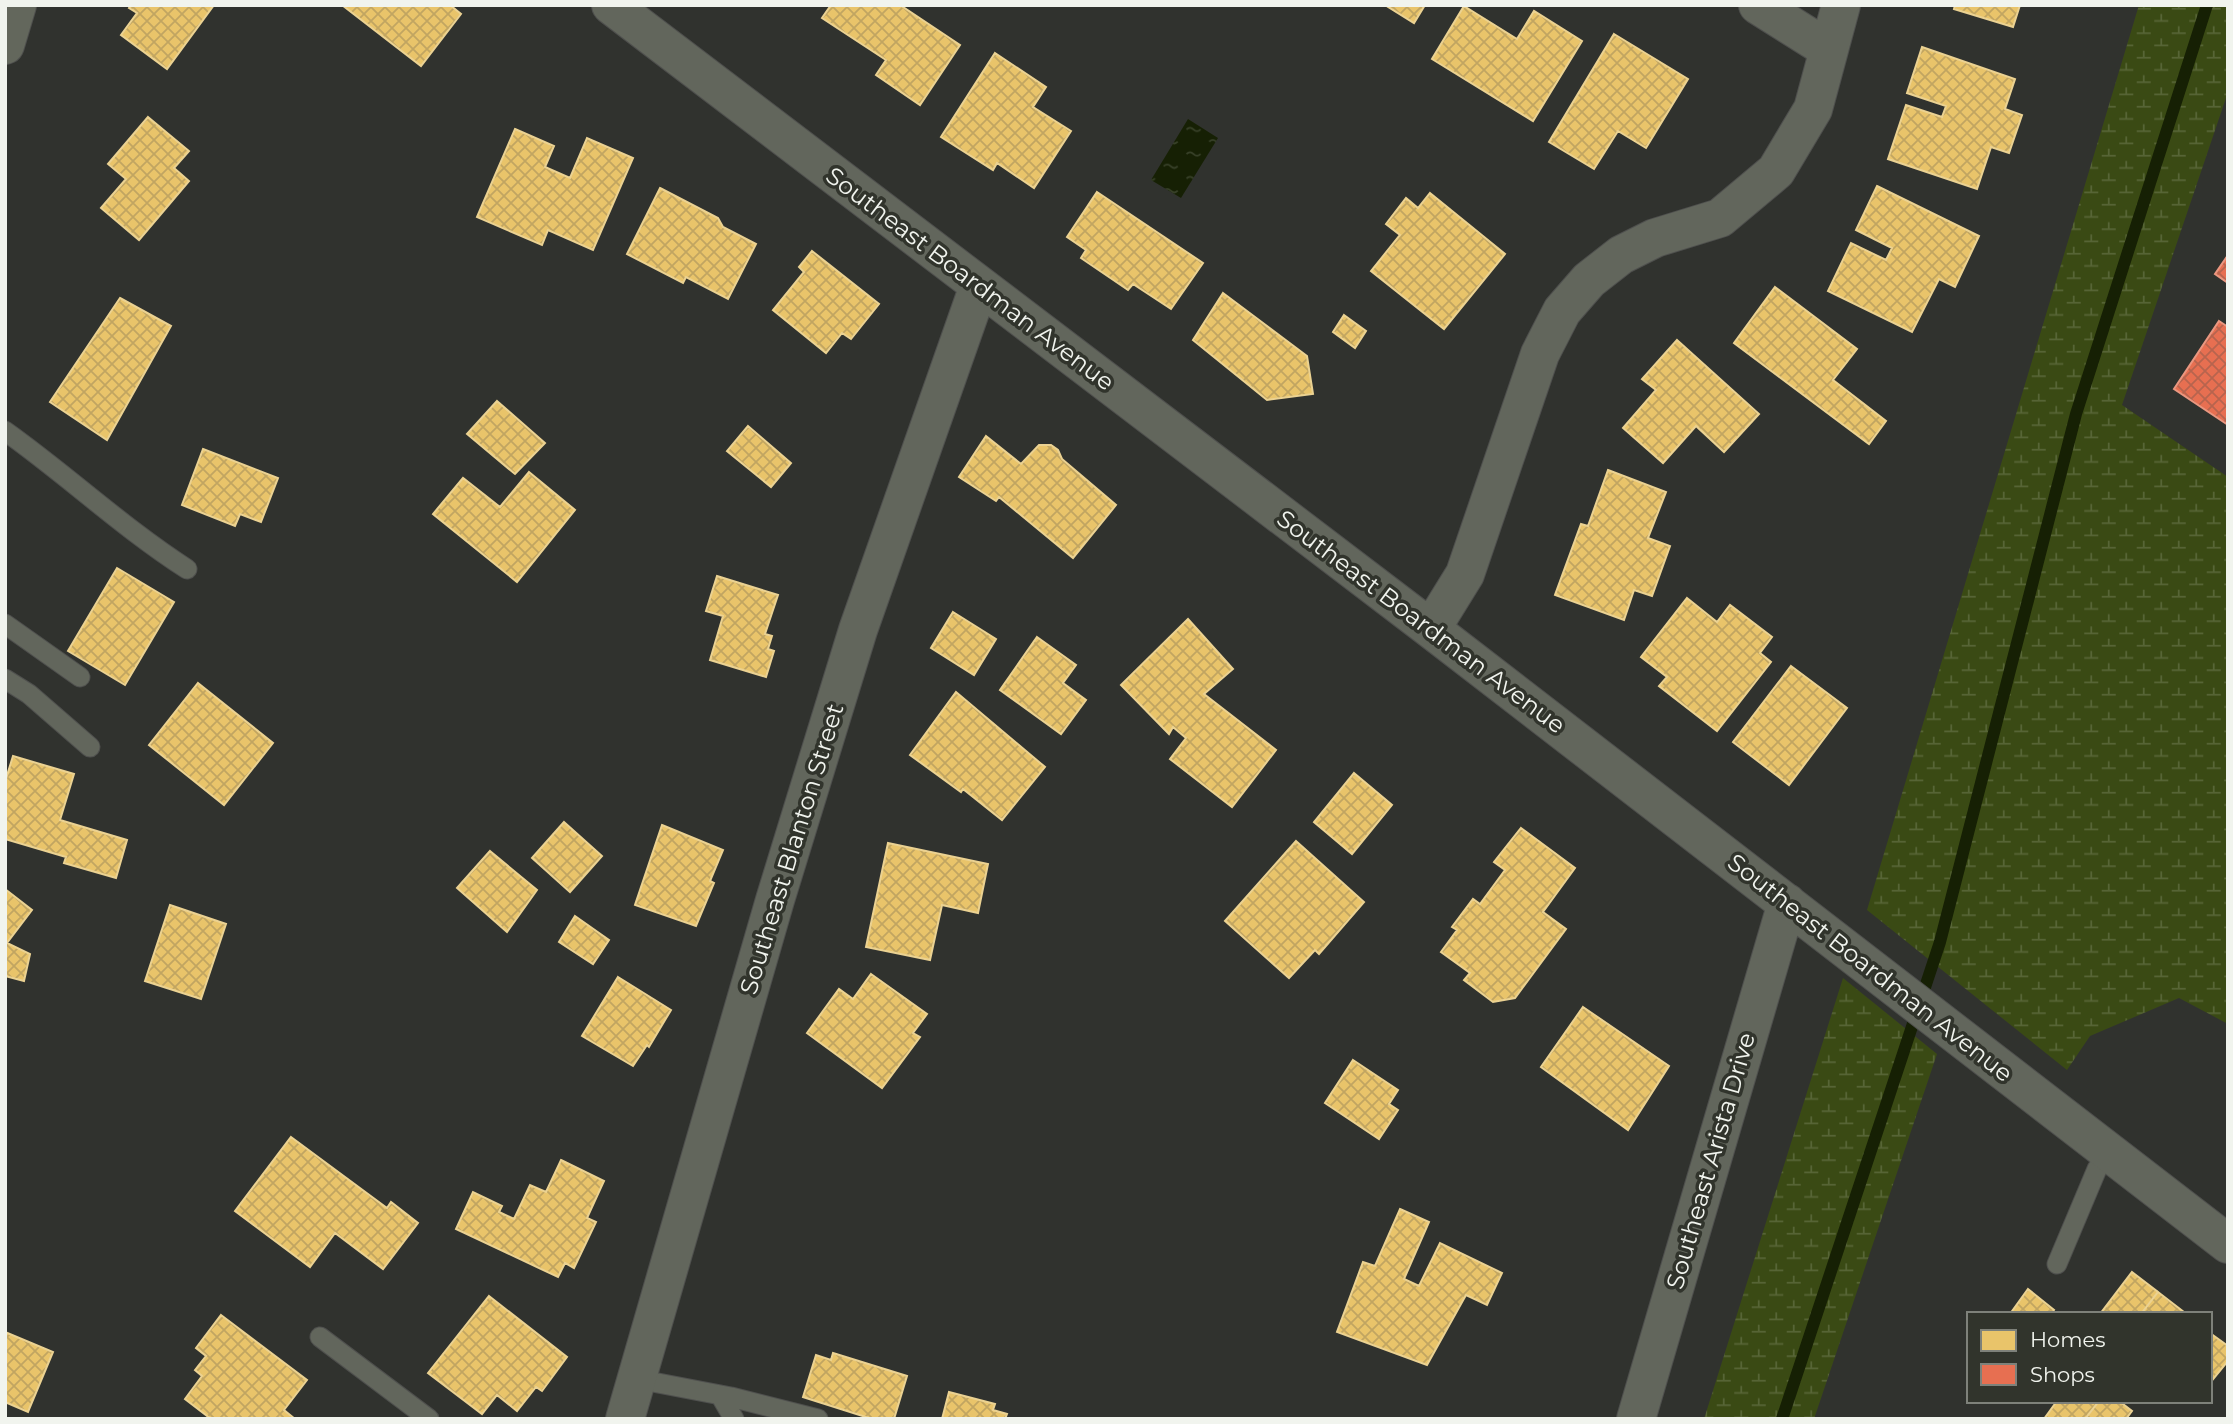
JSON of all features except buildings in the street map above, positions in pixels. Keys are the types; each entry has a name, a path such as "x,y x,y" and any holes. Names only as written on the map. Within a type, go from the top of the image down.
{"street":[{"path":"5,45 17,5"},
{"name":"Southeast Boardman Avenue","path":"611,5 1431,629 2228,1244"},
{"path":"1758,5 1828,49"},
{"path":"1431,629 1465,574 1540,354 1562,311 1589,280 1621,255 1655,239 1720,218 1776,171 1813,109 1841,5"},
{"name":"Southeast Blanton Street","path":"625,1419 775,900 858,630 979,286"},
{"name":"Southeast Arista Drive","path":"1636,1419 1787,903"}],"lane":[{"path":"5,431 49,462 162,553 187,569"},
{"path":"5,624 80,677"},
{"path":"5,679 29,694 90,747"},
{"path":"2057,1264 2097,1169 2109,1153"},
{"path":"320,1337 429,1419"},
{"path":"637,1379 720,1395 818,1419"},
{"path":"720,1395 734,1419"}],"green space":[{"path":"2139,5 2228,5 2228,92 2122,405 2228,477 2228,1024 2179,998 2090,1036 2067,1070 1867,910"},
{"path":"1843,978 1937,1054 1814,1419 1704,1419"}],"water":[{"path":"1188,119 1218,138 1181,198 1151,180"}],"waterway":[{"path":"1782,1419 1940,942 2076,414 2207,5"}]}
